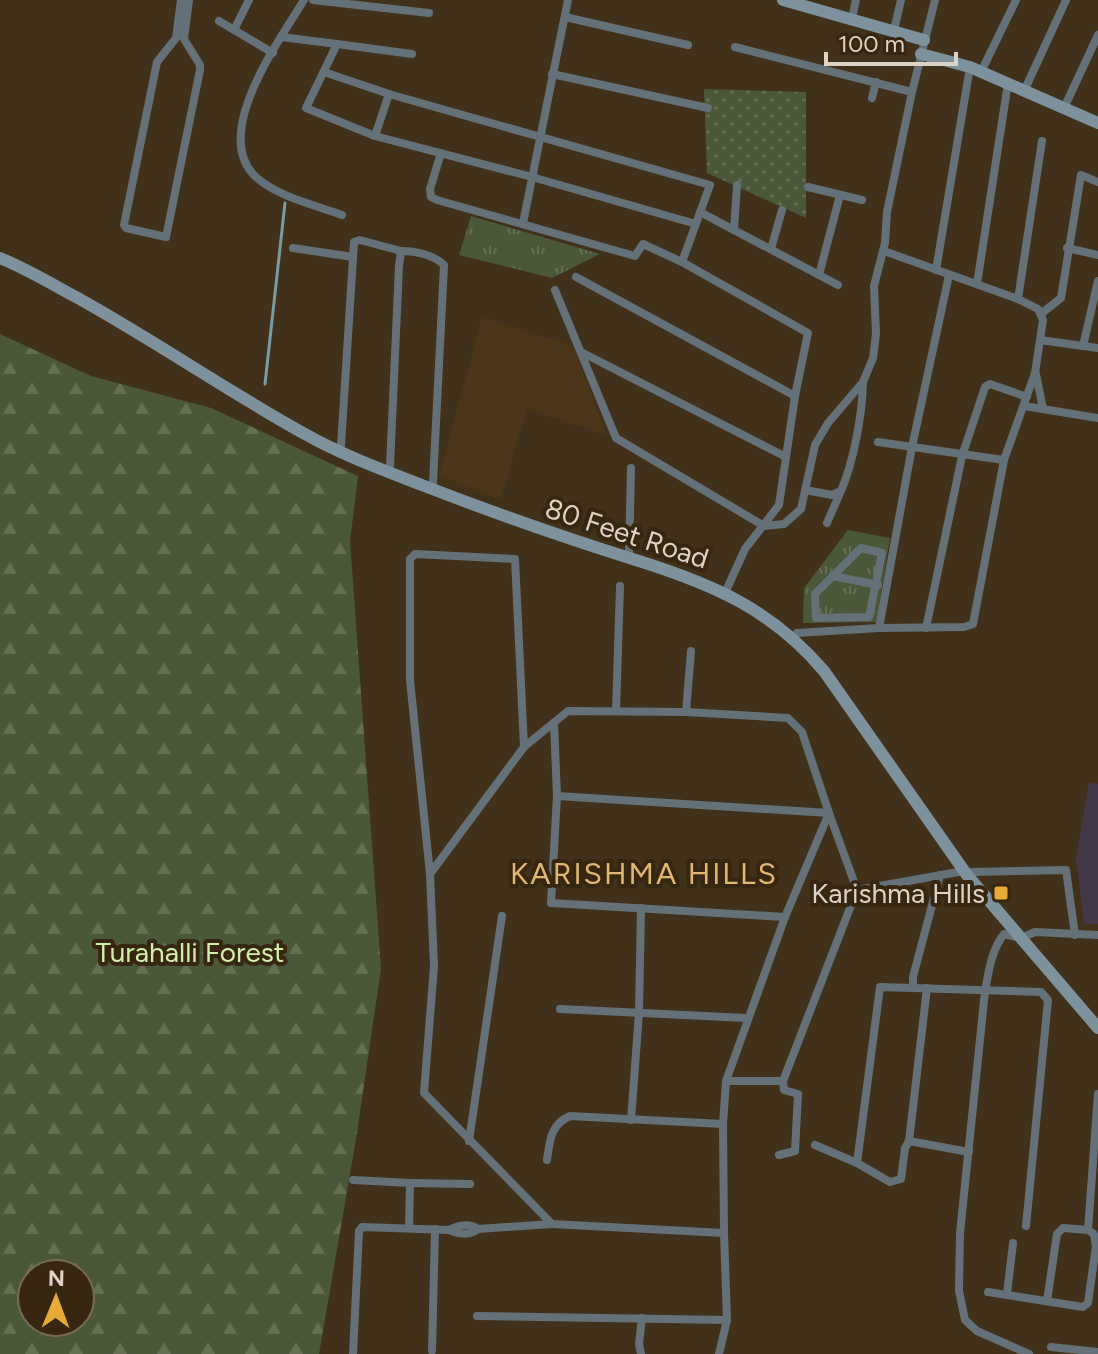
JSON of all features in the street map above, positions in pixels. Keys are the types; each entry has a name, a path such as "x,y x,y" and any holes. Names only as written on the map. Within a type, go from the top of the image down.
{"main road":[{"path":"783,0 811,4 924,40"},
{"path":"921,54 1025,89 1098,123"},
{"name":"80 Feet Road","path":"0,250 283,422 338,451 517,522 630,555"},
{"name":"80 Feet Road","path":"0,258 120,314 286,416 341,446 519,516 727,590 771,612 797,633 841,683 968,871"},
{"name":"80 Feet Road","path":"727,590 779,626 818,664 968,871 1098,1019"},
{"name":"80 Feet Road","path":"1024,936 1098,1028"}],"street":[{"path":"181,0 182,16 184,39 200,70 166,237 124,225 157,62 176,38 182,16 189,0"},
{"path":"234,30 249,0"},
{"path":"304,0 245,106 241,120 241,152 247,168 273,189 342,215"},
{"path":"313,0 429,13"},
{"path":"523,223 568,0"},
{"path":"852,18 856,0"},
{"path":"894,30 901,0"},
{"path":"827,523 849,473 862,407 863,382 875,345 874,286 884,251 887,212 935,0"},
{"path":"936,270 975,70 1016,0"},
{"path":"1025,89 1066,0"},
{"path":"565,17 688,45"},
{"path":"219,21 273,53"},
{"path":"1064,108 1098,35"},
{"path":"281,37 412,54"},
{"path":"337,44 306,108 375,136 696,224"},
{"path":"735,47 912,92"},
{"path":"324,72 389,94 710,185 682,262"},
{"path":"552,74 708,108"},
{"path":"872,98 876,82"},
{"path":"977,284 1008,83"},
{"path":"375,136 389,94"},
{"path":"1018,299 1042,141"},
{"path":"441,153 430,189 431,197 635,256 643,244 682,262 808,333 779,505 745,549 727,590"},
{"path":"1042,313 1061,298 1081,175 1098,182"},
{"path":"734,230 737,185"},
{"path":"808,187 862,200"},
{"path":"819,275 840,195"},
{"path":"771,249 782,210"},
{"path":"700,212 838,285"},
{"path":"341,446 356,240 412,251 439,260 444,265 433,483"},
{"path":"293,248 353,257"},
{"path":"1067,248 1098,255"},
{"path":"390,466 401,251"},
{"path":"797,633 973,624 1004,460 1035,373 1043,320 1042,313 1033,305 884,251"},
{"path":"879,628 912,447 949,275"},
{"path":"576,277 795,396"},
{"path":"1083,346 1098,281"},
{"path":"555,290 616,438 764,526 784,524 801,509 815,445 828,423 863,382"},
{"path":"1040,340 1098,348"},
{"path":"581,352 786,457"},
{"path":"1035,373 1043,409"},
{"path":"926,628 962,456 986,386 990,384 1043,409 1098,418"},
{"path":"878,442 1004,460"},
{"path":"630,555 631,468"},
{"path":"805,490 832,495 840,493"},
{"path":"861,548 882,553 876,585 869,617 816,618 815,594 861,548"},
{"path":"524,747 515,559 415,554 410,559 410,680 430,874 434,966 424,1093 552,1224"},
{"path":"833,576 886,587"},
{"path":"616,711 620,586"},
{"path":"686,712 691,651"},
{"path":"430,874 524,747 568,711 686,712 788,718 802,732 857,890 783,1081 784,1090 798,1094 798,1123 795,1151 779,1155"},
{"path":"554,723 557,796 551,903 785,917"},
{"path":"557,796 829,813"},
{"path":"719,1354 727,1320 723,1124 726,1081 746,1018 829,813"},
{"path":"857,890 968,871 1066,870 1075,935"},
{"path":"913,988 913,977 940,875"},
{"path":"631,1120 639,1012 641,908"},
{"path":"469,1141 502,916"},
{"path":"1029,1354 977,1331 965,1320 961,1307 960,1242 985,991 996,945 1004,934 1098,935"},
{"path":"857,1163 880,987 1041,992 1048,1000 1026,1226"},
{"path":"815,1145 857,1163 890,1182 901,1179 905,1148 909,1141 927,988"},
{"path":"560,1009 746,1018"},
{"path":"726,1081 783,1081"},
{"path":"1088,1230 1095,1190 1098,1094"},
{"path":"547,1160 550,1135 556,1124 570,1116 723,1124"},
{"path":"909,1141 969,1152"},
{"path":"353,1180 470,1184"},
{"path":"409,1228 410,1183"},
{"path":"353,1354 359,1231 362,1227 471,1233 478,1229 552,1224 724,1233"},
{"path":"988,1292 1083,1307 1088,1303 1096,1246 1094,1234 1088,1230 1063,1228 1057,1234 1047,1301"},
{"path":"432,1351 435,1229"},
{"path":"1007,1294 1013,1243"},
{"path":"477,1316 727,1320"},
{"path":"641,1354 642,1318"},
{"path":"1051,1347 1098,1352"}],"shaded area":[{"path":"482,317 574,346 607,436 527,408 501,500 439,476"},
{"path":"1089,782 1098,784 1098,924 1084,924 1076,858"}],"green space":[{"path":"704,89 806,92 806,218 707,173"},
{"path":"471,216 600,254 552,278 459,255"},
{"name":"Turahalli Forest","path":"0,334 91,376 211,408 358,476 350,541 381,969 319,1354 0,1354"},
{"path":"848,530 890,538 876,622 803,623 804,588"}],"waterway":[{"path":"265,384 285,203"}],"place":[{"name":"Karishma Hills","path":"1001,893"}],"district":[{"name":"KARISHMA HILLS","path":"644,873"}]}
